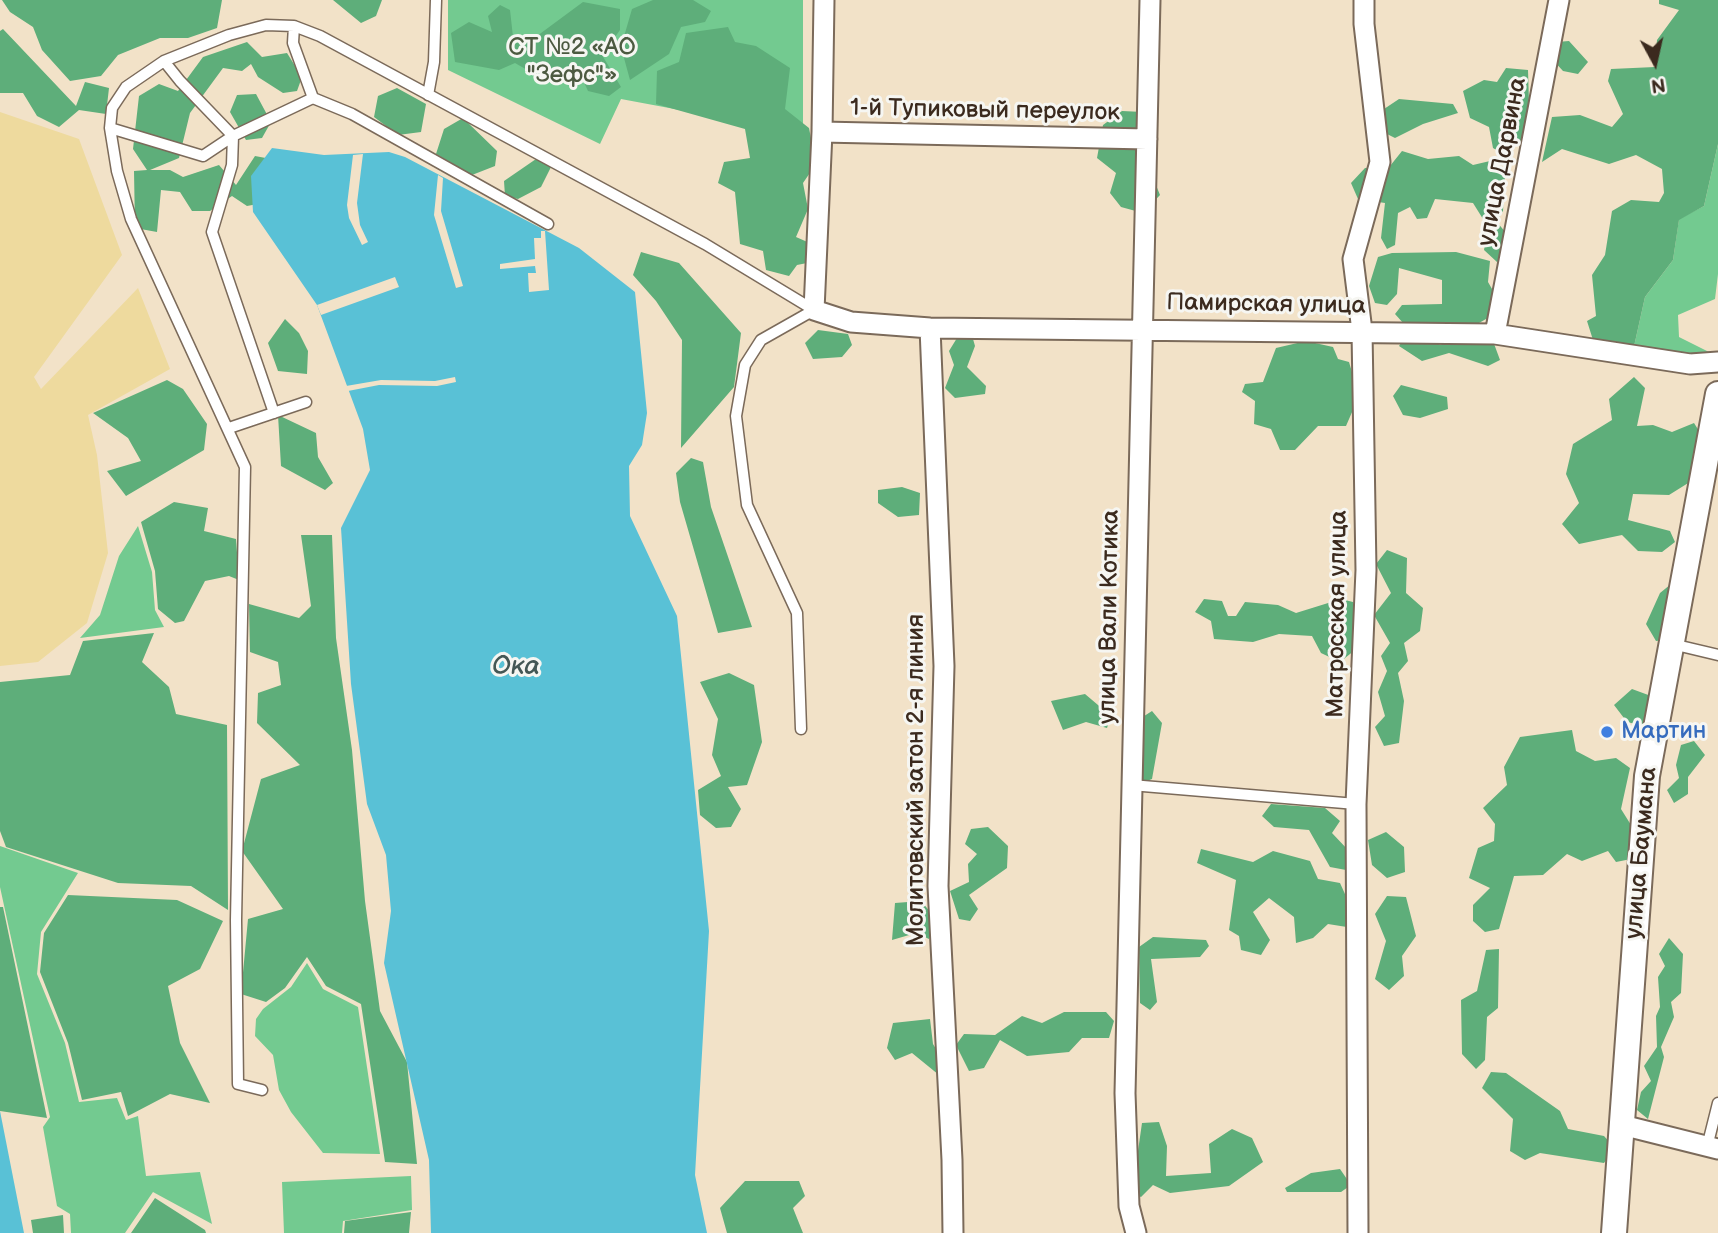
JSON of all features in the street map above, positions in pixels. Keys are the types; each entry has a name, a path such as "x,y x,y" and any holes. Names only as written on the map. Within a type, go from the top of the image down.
{"street":[{"path":"814,310 822,132 824,0"},
{"name":"улица Вали Котика","path":"1136,1233 1129,1206 1125,1093 1150,0"},
{"name":"Матросская улица","path":"1358,1233 1356,804 1366,570 1362,331 1353,260 1380,162 1364,24 1364,0"},
{"name":"улица Дарвина","path":"1495,334 1559,0"},
{"name":"1-й Тупиковый переулок","path":"822,132 1147,139"},
{"name":"Памирская улица","path":"814,310 851,322 930,328 1141,328 1495,334 1690,364 1718,362"},
{"name":"Молитовский затон 2-я линия","path":"930,328 944,666 938,886 953,1160 953,1233"},
{"name":"улица Баумана","path":"1614,1233 1647,776 1718,394"},
{"path":"1622,1125 1713,1148"}],"lane":[{"path":"428,94 434,62 436,0"},
{"path":"262,1090 238,1084 236,920 245,467 131,219 117,171 110,128 112,108 126,87 164,61 266,25 293,26 320,36 705,244 814,310 761,340 745,365 736,416 747,505 797,614 801,729"},
{"path":"293,26 293,43 313,98 352,114 548,224"},
{"path":"164,61 233,136 232,165 212,232 274,413"},
{"path":"110,128 203,156 233,136 313,98"},
{"path":"229,428 306,402"},
{"path":"1671,644 1718,655"},
{"path":"1131,785 1356,804"},
{"path":"1713,1148 1718,1103"}],"green space":[{"path":"2,0 222,0 217,28 188,38 160,38 118,55 101,76 70,81 42,50 33,27 10,12"},
{"path":"333,0 382,0 376,16 361,23"},
{"name":"СТ №2 «АО \"Зефс\"»","path":"448,0 803,0 803,133 621,99 600,144 448,70"},
{"path":"653,0 693,0 711,11 705,22 681,27 669,54 630,80 621,47 632,9"},
{"path":"1659,0 1718,0 1718,144 1704,206 1679,220 1673,260 1645,297 1633,351 1593,340 1587,321 1596,316 1592,275 1605,255 1612,211 1631,200 1659,202 1664,193 1662,169 1636,155 1609,164 1562,149 1542,162 1552,117 1580,115 1612,127 1623,114 1608,81 1611,69 1655,67 1657,40 1679,10 1659,4"},
{"path":"583,2 620,9 620,30 602,55 621,87 609,96 588,91 575,63 568,81 550,83 515,63 499,70 455,62 451,33 469,22 492,32 488,16 500,5 510,10 513,37 537,36"},
{"path":"728,27 735,42 756,46 790,68 785,109 809,128 816,164 803,183 808,209 796,237 812,244 812,262 797,265 789,276 766,270 763,251 740,244 735,192 718,183 724,162 750,158 745,129 656,104 657,71 679,62 686,33"},
{"path":"3,29 76,106 85,82 109,88 106,114 79,110 59,127 37,116 23,93 0,93 0,31"},
{"path":"1569,41 1588,62 1578,74 1563,71 1552,59 1557,42"},
{"path":"247,42 262,57 287,53 302,77 297,91 283,93 258,77 251,64 242,71 223,68 190,113 179,158 150,170 170,170 183,177 219,165 236,185 255,156 271,159 268,202 247,206 232,196 210,211 192,211 180,192 161,190 157,232 135,228 134,171 147,170 133,149 139,96 159,84 178,91 203,57"},
{"path":"1506,68 1528,70 1529,103 1534,118 1525,144 1513,142 1505,155 1493,148 1489,127 1470,118 1463,91 1484,80 1497,82"},
{"path":"397,88 426,104 421,132 398,135 374,117 378,96"},
{"path":"256,94 271,122 262,138 246,140 230,112 237,95"},
{"path":"1399,99 1453,104 1458,113 1423,124 1395,138 1385,133 1381,111"},
{"path":"1122,111 1143,112 1143,153 1160,195 1143,213 1121,207 1110,193 1116,173 1097,158 1103,125"},
{"path":"463,118 497,151 495,166 472,175 436,154 444,129"},
{"path":"1718,144 1718,274 1715,299 1678,315 1679,337 1709,352 1690,358 1633,351 1645,297 1673,260 1679,219 1704,206"},
{"path":"1402,151 1428,159 1459,156 1473,165 1490,161 1505,174 1503,211 1496,221 1507,234 1505,257 1497,262 1484,250 1488,227 1473,203 1435,199 1427,218 1417,219 1410,207 1398,213 1395,245 1387,249 1381,238 1385,203 1358,199 1351,183 1365,168 1390,166"},
{"path":"536,159 551,167 541,187 518,199 505,196 504,181"},
{"path":"641,252 679,263 741,333 734,387 681,448 682,340 656,301 633,275"},
{"path":"1456,252 1490,261 1488,282 1507,315 1492,330 1486,319 1472,327 1404,324 1395,314 1402,305 1442,304 1442,280 1399,268 1397,294 1387,305 1375,303 1369,286 1378,257 1392,253"},
{"path":"285,319 299,333 308,351 307,374 278,371 268,343"},
{"path":"818,330 848,334 852,345 842,357 813,359 805,343"},
{"path":"1405,337 1428,337 1440,345 1455,338 1493,341 1500,360 1488,366 1449,353 1422,361 1399,346"},
{"path":"957,338 973,339 975,346 967,367 986,386 985,394 955,398 945,388 954,365 949,351"},
{"path":"1306,341 1333,347 1338,359 1349,362 1359,396 1346,426 1318,426 1295,450 1280,450 1271,429 1254,424 1255,401 1242,392 1245,384 1263,382 1276,348"},
{"path":"1634,377 1645,388 1637,426 1653,425 1672,432 1694,423 1704,439 1693,480 1669,495 1633,494 1628,520 1670,531 1675,542 1662,552 1638,551 1622,535 1579,544 1562,524 1579,503 1566,474 1573,444 1612,420 1609,399"},
{"path":"167,380 183,389 207,424 204,450 126,496 107,471 141,461 128,438 93,413"},
{"path":"1401,385 1447,397 1448,409 1420,418 1403,415 1393,396"},
{"path":"278,415 316,433 318,457 333,483 325,490 281,466"},
{"path":"691,458 703,462 711,507 752,627 718,633 680,502 676,473"},
{"path":"902,487 920,493 919,515 898,517 878,503 878,490"},
{"path":"174,502 208,508 204,531 236,539 239,580 229,576 205,581 184,621 175,623 158,609 155,571 141,522"},
{"path":"138,526 152,572 155,610 164,627 80,638 100,615 119,556"},
{"path":"301,535 332,535 336,638 352,750 365,901 380,1011 407,1062 417,1164 385,1162 361,1004 326,986 307,957 285,988 266,1002 241,994 248,919 283,909 242,851 261,779 300,765 257,723 258,693 281,685 278,662 250,652 249,604 299,618 311,606"},
{"path":"1387,550 1407,558 1406,593 1423,608 1420,631 1404,643 1408,661 1398,673 1404,701 1399,743 1384,746 1375,727 1385,716 1378,692 1387,671 1381,656 1390,643 1374,615 1391,593 1376,564"},
{"path":"1676,580 1675,639 1656,641 1646,624 1660,593"},
{"path":"1204,599 1222,601 1228,616 1236,616 1245,602 1278,605 1296,613 1341,599 1353,602 1361,622 1360,646 1340,662 1321,653 1312,636 1279,634 1253,642 1214,639 1211,621 1195,612"},
{"path":"154,633 142,662 169,687 176,714 227,725 228,910 191,886 118,883 6,847 0,831 0,682 70,675 83,641"},
{"path":"729,673 754,685 762,742 747,785 728,787 741,809 731,827 716,828 700,815 698,790 721,776 712,755 718,719 700,682"},
{"path":"1632,689 1651,696 1653,719 1644,726 1627,722 1614,705"},
{"path":"1085,694 1111,716 1107,728 1086,722 1063,730 1051,701"},
{"path":"1152,711 1162,723 1152,779 1142,783 1133,771 1138,720"},
{"path":"1572,730 1576,751 1595,761 1616,758 1630,768 1621,809 1631,825 1631,859 1616,862 1608,851 1582,861 1567,854 1543,875 1514,876 1499,929 1485,932 1473,921 1473,905 1490,888 1469,878 1478,848 1494,841 1495,824 1483,808 1507,785 1504,767 1520,737"},
{"path":"1694,741 1705,755 1688,777 1688,794 1674,803 1667,790 1679,778 1676,765 1681,745"},
{"path":"1271,804 1325,808 1340,821 1332,833 1349,851 1346,870 1330,867 1309,830 1274,827 1262,816"},
{"path":"988,827 1008,846 1007,868 969,895 978,909 970,921 959,919 950,891 969,882 968,864 977,854 965,844 971,829"},
{"path":"1386,832 1404,847 1405,872 1387,878 1372,865 1368,840"},
{"path":"0,846 78,873 41,932 37,974 65,1043 79,1102 117,1098 126,1120 138,1116 146,1176 200,1172 212,1224 153,1192 125,1233 71,1233 70,1214 57,1206 43,1127 50,1117 0,887"},
{"path":"1201,849 1253,862 1273,851 1310,861 1318,879 1340,883 1354,914 1353,928 1328,924 1313,938 1296,943 1294,917 1269,898 1253,912 1270,940 1261,955 1241,950 1239,936 1229,930 1236,880 1197,863"},
{"path":"68,895 177,900 223,921 200,969 168,986 180,1043 210,1103 170,1094 128,1116 121,1092 82,1100 68,1043 40,972 44,933"},
{"path":"1387,896 1406,897 1416,936 1402,956 1404,976 1389,990 1375,979 1386,941 1375,914"},
{"path":"921,901 938,921 929,939 916,933 892,940 895,903"},
{"path":"0,907 3,907 47,1118 0,1111"},
{"path":"1153,937 1206,940 1209,946 1200,957 1151,959 1157,1002 1150,1010 1140,1003 1139,947"},
{"path":"1669,938 1683,954 1681,993 1671,1002 1674,1017 1661,1047 1664,1057 1648,1119 1637,1110 1641,1092 1651,1081 1644,1066 1657,1047 1656,1016 1660,1007 1658,977 1665,966 1659,954"},
{"path":"1499,949 1498,1008 1487,1017 1485,1060 1476,1069 1462,1054 1461,1000 1477,991 1486,950"},
{"path":"307,963 323,989 358,1007 380,1154 323,1153 291,1112 279,1090 273,1055 255,1036 256,1019 263,1009 291,987"},
{"path":"1064,1012 1106,1012 1114,1021 1109,1038 1082,1038 1069,1052 1027,1056 1000,1040 984,1068 969,1071 956,1045 964,1034 995,1035 1022,1016 1042,1023"},
{"path":"930,1019 933,1044 947,1067 939,1075 912,1053 895,1060 887,1048 893,1023"},
{"path":"1491,1072 1506,1073 1560,1111 1568,1129 1604,1136 1615,1148 1604,1163 1540,1153 1525,1160 1510,1151 1513,1119 1482,1088"},
{"path":"1159,1122 1167,1146 1166,1176 1211,1173 1209,1144 1232,1129 1252,1138 1263,1162 1229,1186 1170,1193 1153,1185 1141,1197 1132,1193 1142,1123"},
{"path":"1340,1169 1351,1185 1341,1192 1287,1192 1285,1188 1311,1173"},
{"path":"411,1176 412,1210 343,1221 342,1233 284,1233 282,1182"},
{"path":"745,1181 799,1181 805,1196 793,1208 803,1233 727,1233 720,1208"},
{"path":"155,1198 205,1230 206,1233 131,1233"},
{"path":"411,1212 409,1233 344,1233 345,1221"},
{"path":"63,1215 64,1233 33,1233 31,1220"}],"sand":[{"path":"0,112 79,139 122,255 34,377 41,389 138,288 170,369 88,415 97,455 108,553 87,623 38,662 0,666"}],"water":[{"name":"Ока","path":"272,148 324,155 389,152 405,157 579,248 635,292 647,413 642,445 629,466 630,516 677,616 709,931 695,1175 707,1233 431,1233 429,1160 384,963 391,911 386,855 367,804 351,684 341,528 370,470 363,429 317,305 253,212 251,176"},
{"path":"0,1111 24,1233 0,1233"}],"pier":[{"path":"363,154 357,203 360,225 368,242 362,245 349,218 347,205 353,155"},
{"path":"438,175 443,178 441,211 463,286 456,288 434,215"},
{"path":"541,231 545,231 549,290 529,292 528,273 536,273 535,266 500,269 500,264 535,259 534,238 541,238"},
{"path":"395,277 399,287 321,315 317,305"},
{"path":"455,377 456,382 437,386 379,385 348,391 346,386 381,380 435,381"}],"place":[{"name":"Мартин","path":"1607,732"}]}
